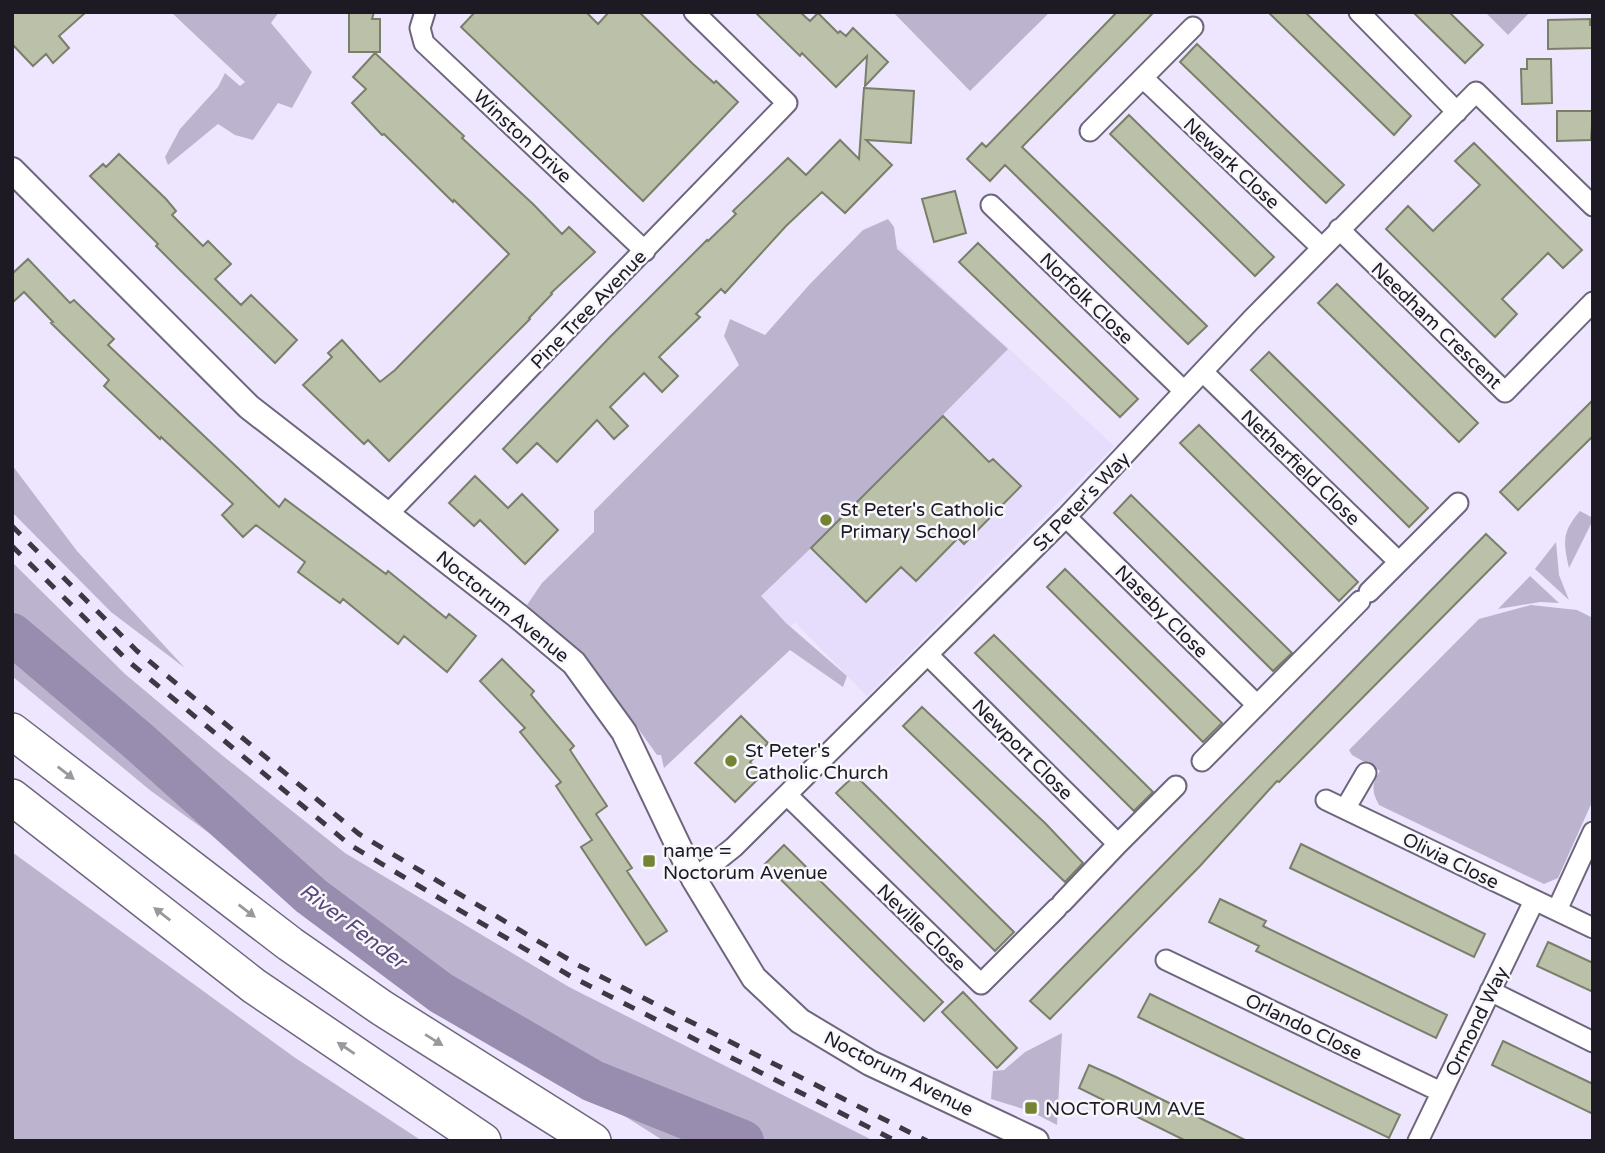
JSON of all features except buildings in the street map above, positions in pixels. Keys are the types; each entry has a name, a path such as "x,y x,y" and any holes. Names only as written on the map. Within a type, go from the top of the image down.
{"highway":[{"path":"12,731 290,944 382,1008 593,1141"},
{"path":"12,797 254,986 483,1141"}],"street":[{"name":"Winston Drive","path":"425,12 420,28 424,43 645,251"},
{"name":"Pine Tree Avenue","path":"388,514 787,103 694,12"},
{"path":"1359,12 1457,111 1476,92 1593,206"},
{"path":"1090,131 1193,27"},
{"name":"Newark Close","path":"1143,78 1322,248"},
{"name":"St Peter's Way","path":"695,879 734,847 1066,517 1339,229 1457,111"},
{"name":"Noctorum Avenue","path":"12,170 249,407 518,616 573,663 624,732 695,879 754,978 800,1021 870,1063 1036,1141"},
{"name":"Norfolk Close","path":"991,205 1184,391"},
{"name":"Needham Crescent","path":"1339,229 1505,392 1593,302"},
{"name":"Netherfield Close","path":"1203,372 1399,562"},
{"path":"1202,761 1458,503"},
{"name":"Naseby Close","path":"1066,517 1257,705"},
{"name":"Newport Close","path":"928,655 1118,844"},
{"path":"1345,809 1366,773"},
{"path":"1118,844 1176,786"},
{"name":"Neville Close","path":"786,795 981,984 1118,844"},
{"name":"Olivia Close","path":"1326,800 1593,928"},
{"path":"1557,910 1593,832"},
{"name":"Ormond Way","path":"1418,1141 1534,901"},
{"name":"Orlando Close","path":"1166,960 1441,1092"},
{"path":"1490,991 1593,1042"}],"shaded area":[{"path":"171,12 279,12 271,23 312,72 292,108 278,103 253,140 235,135 218,124 168,165 165,157 180,129 218,87 225,73 240,86 245,82"},
{"path":"893,12 1050,12 970,91"},
{"path":"1485,12 1530,12 1508,35"},
{"name":"St Peter's Catholic Primary School","path":"888,219 894,227 897,249 1008,349 761,596 786,623 847,676 843,687 790,650 664,768 661,755 657,755 594,667 527,605 542,583 594,532 594,511 739,365 724,336 730,319 765,335 863,230"},
{"name":"St Peter's Catholic Primary School","path":"888,237 1114,446 867,696 795,622 667,749"},
{"path":"12,465 77,551 185,668 111,612 12,512"},
{"path":"1580,511 1593,520 1569,568 1567,531"},
{"path":"1556,542 1559,575 1569,600 1535,569"},
{"path":"12,562 125,674 345,853 569,987 874,1141 664,1141 433,995 151,791 12,676"},
{"path":"1530,576 1559,603 1540,602 1498,609"},
{"path":"1531,605 1577,610 1593,618 1593,800 1558,878 1544,884 1379,805 1373,788 1380,771 1352,755 1349,750 1479,619"},
{"path":"12,852 294,1057 422,1141 12,1141"},
{"path":"1062,1033 1057,1125 1030,1111 991,1099 993,1071 1004,1070 1025,1052"}],"waterway":[{"name":"River Fender","path":"12,634 137,740 311,896 441,993 593,1081 743,1141"}],"railway":[{"path":"12,526 137,651 359,834 578,965 927,1141"},
{"path":"12,546 128,661 350,845 572,977 896,1141"}],"place":[{"name":"St Peter's Catholic Primary School","path":"826,520"},
{"name":"St Peter's Catholic Church","path":"731,761"},
{"name":"name = Noctorum Avenue","path":"649,861"},
{"name":"NOCTORUM AVE","path":"1031,1108"}]}
